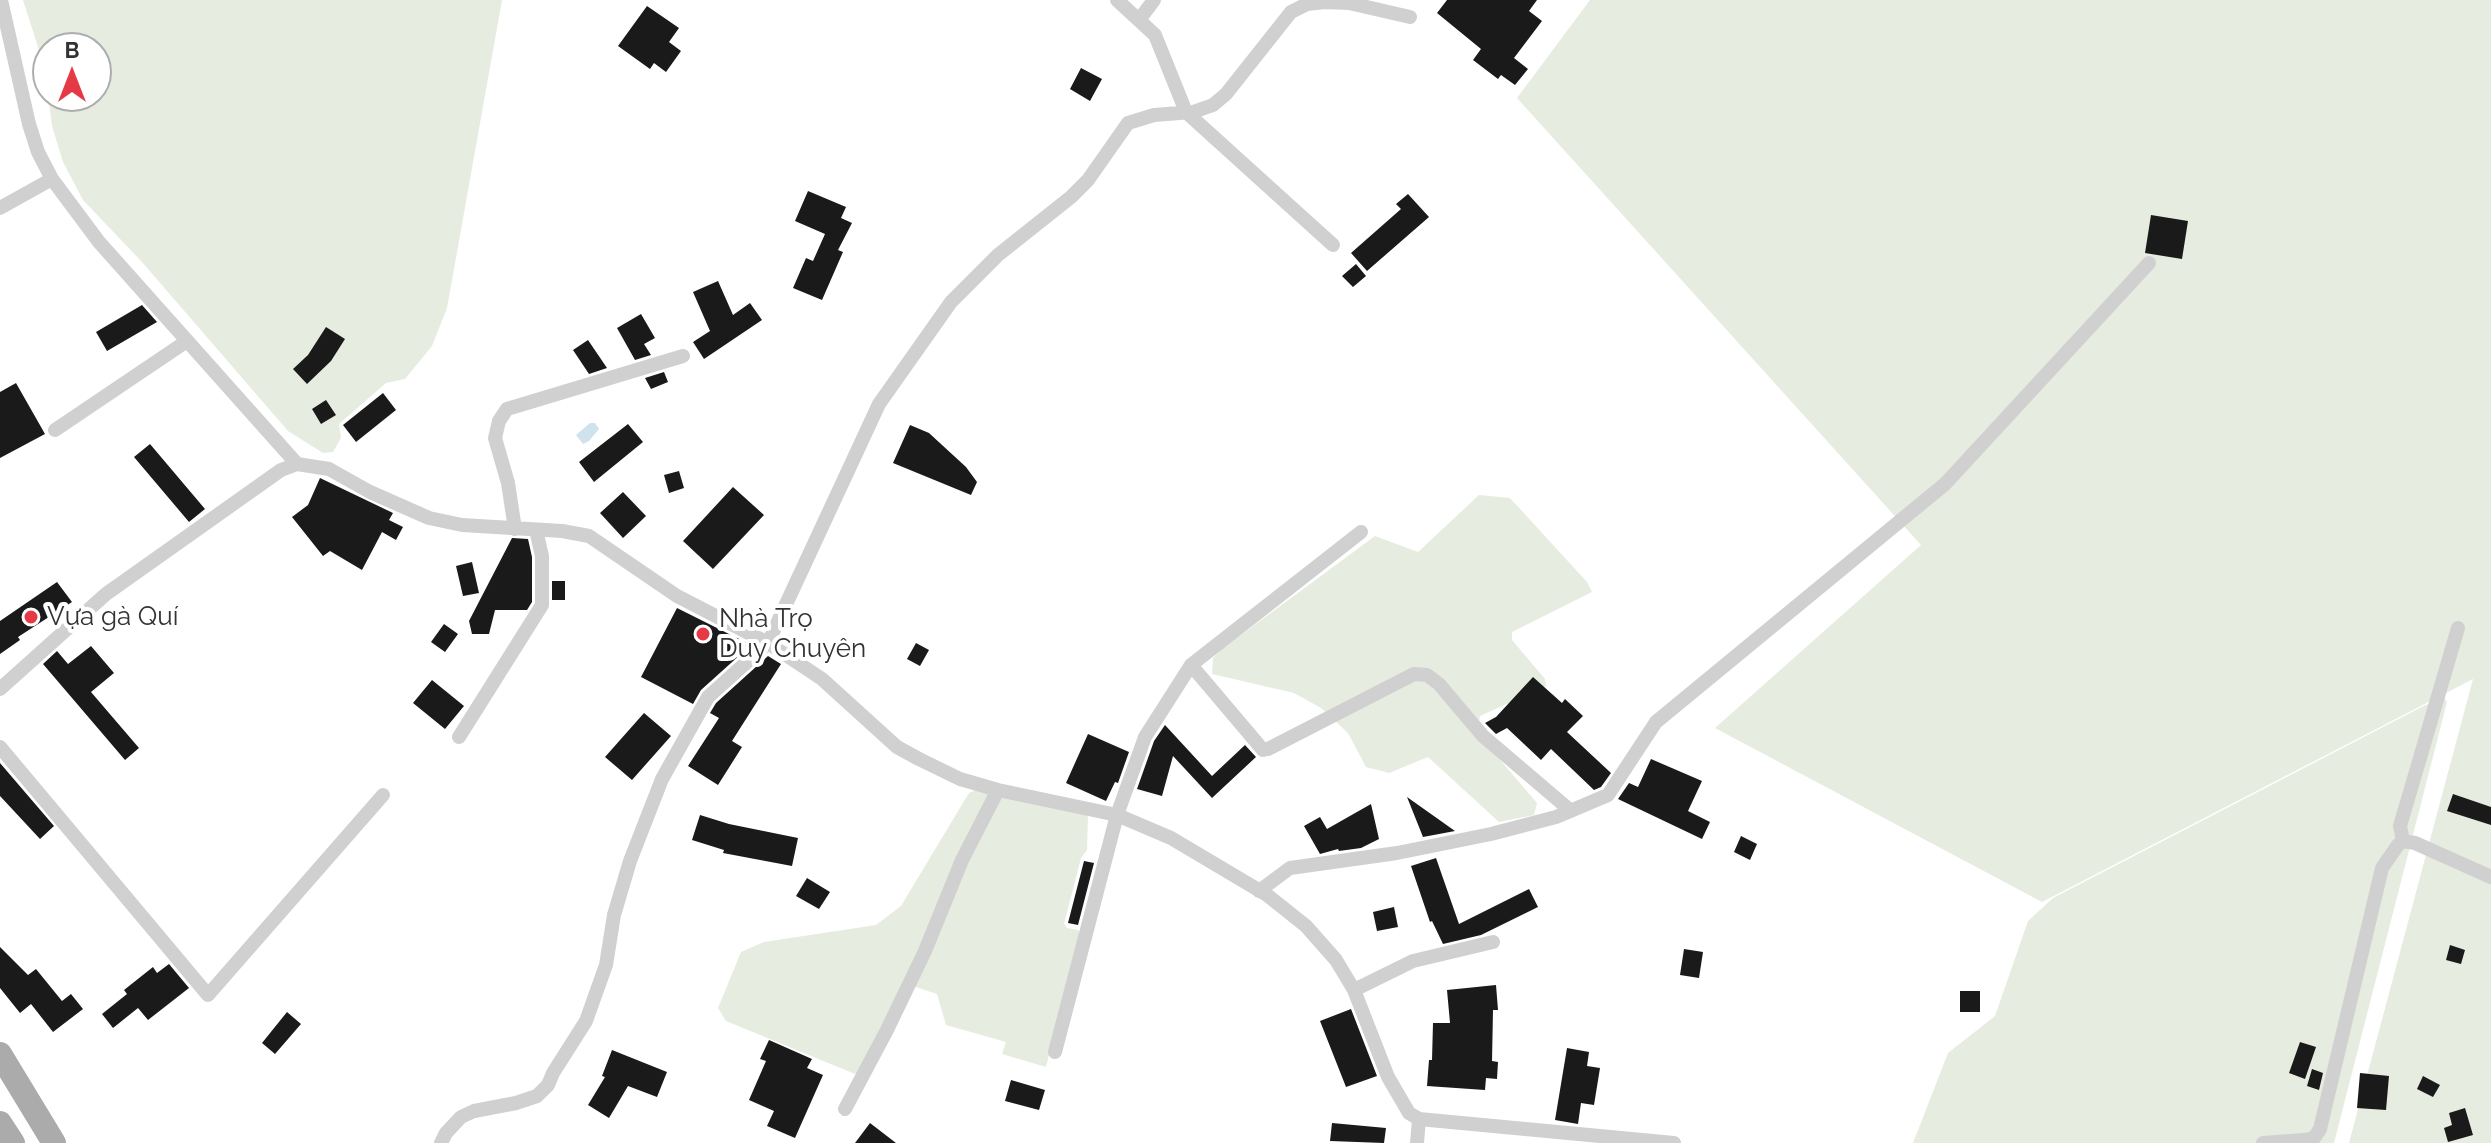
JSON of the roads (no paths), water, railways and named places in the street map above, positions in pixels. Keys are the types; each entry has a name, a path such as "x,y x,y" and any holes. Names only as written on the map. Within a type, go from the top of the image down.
{"main road":[{"path":"0,1054 54,1143"},
{"path":"0,1123 13,1143"}],"street":[{"path":"1,0 29,124 52,179 99,242 297,464"},
{"path":"1117,0 1155,35 1186,112 1333,245"},
{"path":"1139,20 1154,0"},
{"path":"441,1143 461,1117 537,1096 548,1085 586,1021 606,965 614,915 630,861 662,779 708,697 768,643 879,404 951,302 998,255 1088,180 1128,123 1154,115 1202,110 1226,94 1291,12 1307,4 1349,3 1410,17"},
{"path":"0,208 52,179"},
{"path":"1259,891 1290,868 1504,830 1571,811 1608,795 1656,722 1945,484 2149,263"},
{"path":"55,430 187,341"},
{"path":"515,529 508,483 495,438 499,421 507,409 683,356"},
{"path":"0,689 106,594 281,470 297,464 329,469 370,492 429,518 462,525 562,531 589,536 677,596 768,643 822,679 897,747 960,779 1117,815 1171,838 1259,891 1306,926 1336,960 1354,990 1388,1077 1409,1113 1419,1119 1674,1143"},
{"path":"459,737 542,605 542,556 536,530"},
{"path":"1055,1052 1117,815 1145,737 1191,665 1361,532"},
{"path":"2263,1143 2314,1138 2325,1115 2358,958 2382,868 2403,841 2400,826 2458,628"},
{"path":"1191,665 1263,750 1414,674 1427,675 1439,684 1483,736 1571,811"},
{"path":"0,747 208,995 383,795"},
{"path":"845,1109 894,1017 962,860 998,790"},
{"path":"2403,841 2436,851 2491,877"},
{"path":"1354,990 1413,961 1493,942"},
{"path":"1417,1143 1419,1119"},
{"path":"2304,1140 2326,1143"}],"water":[{"path":"590,423 595,423 599,429 583,444 576,435"}],"place":[{"name":"Vựa gà Quí","path":"31,617"},
{"name":"Nhà Trọ Duy Chuyên","path":"703,634"}]}
